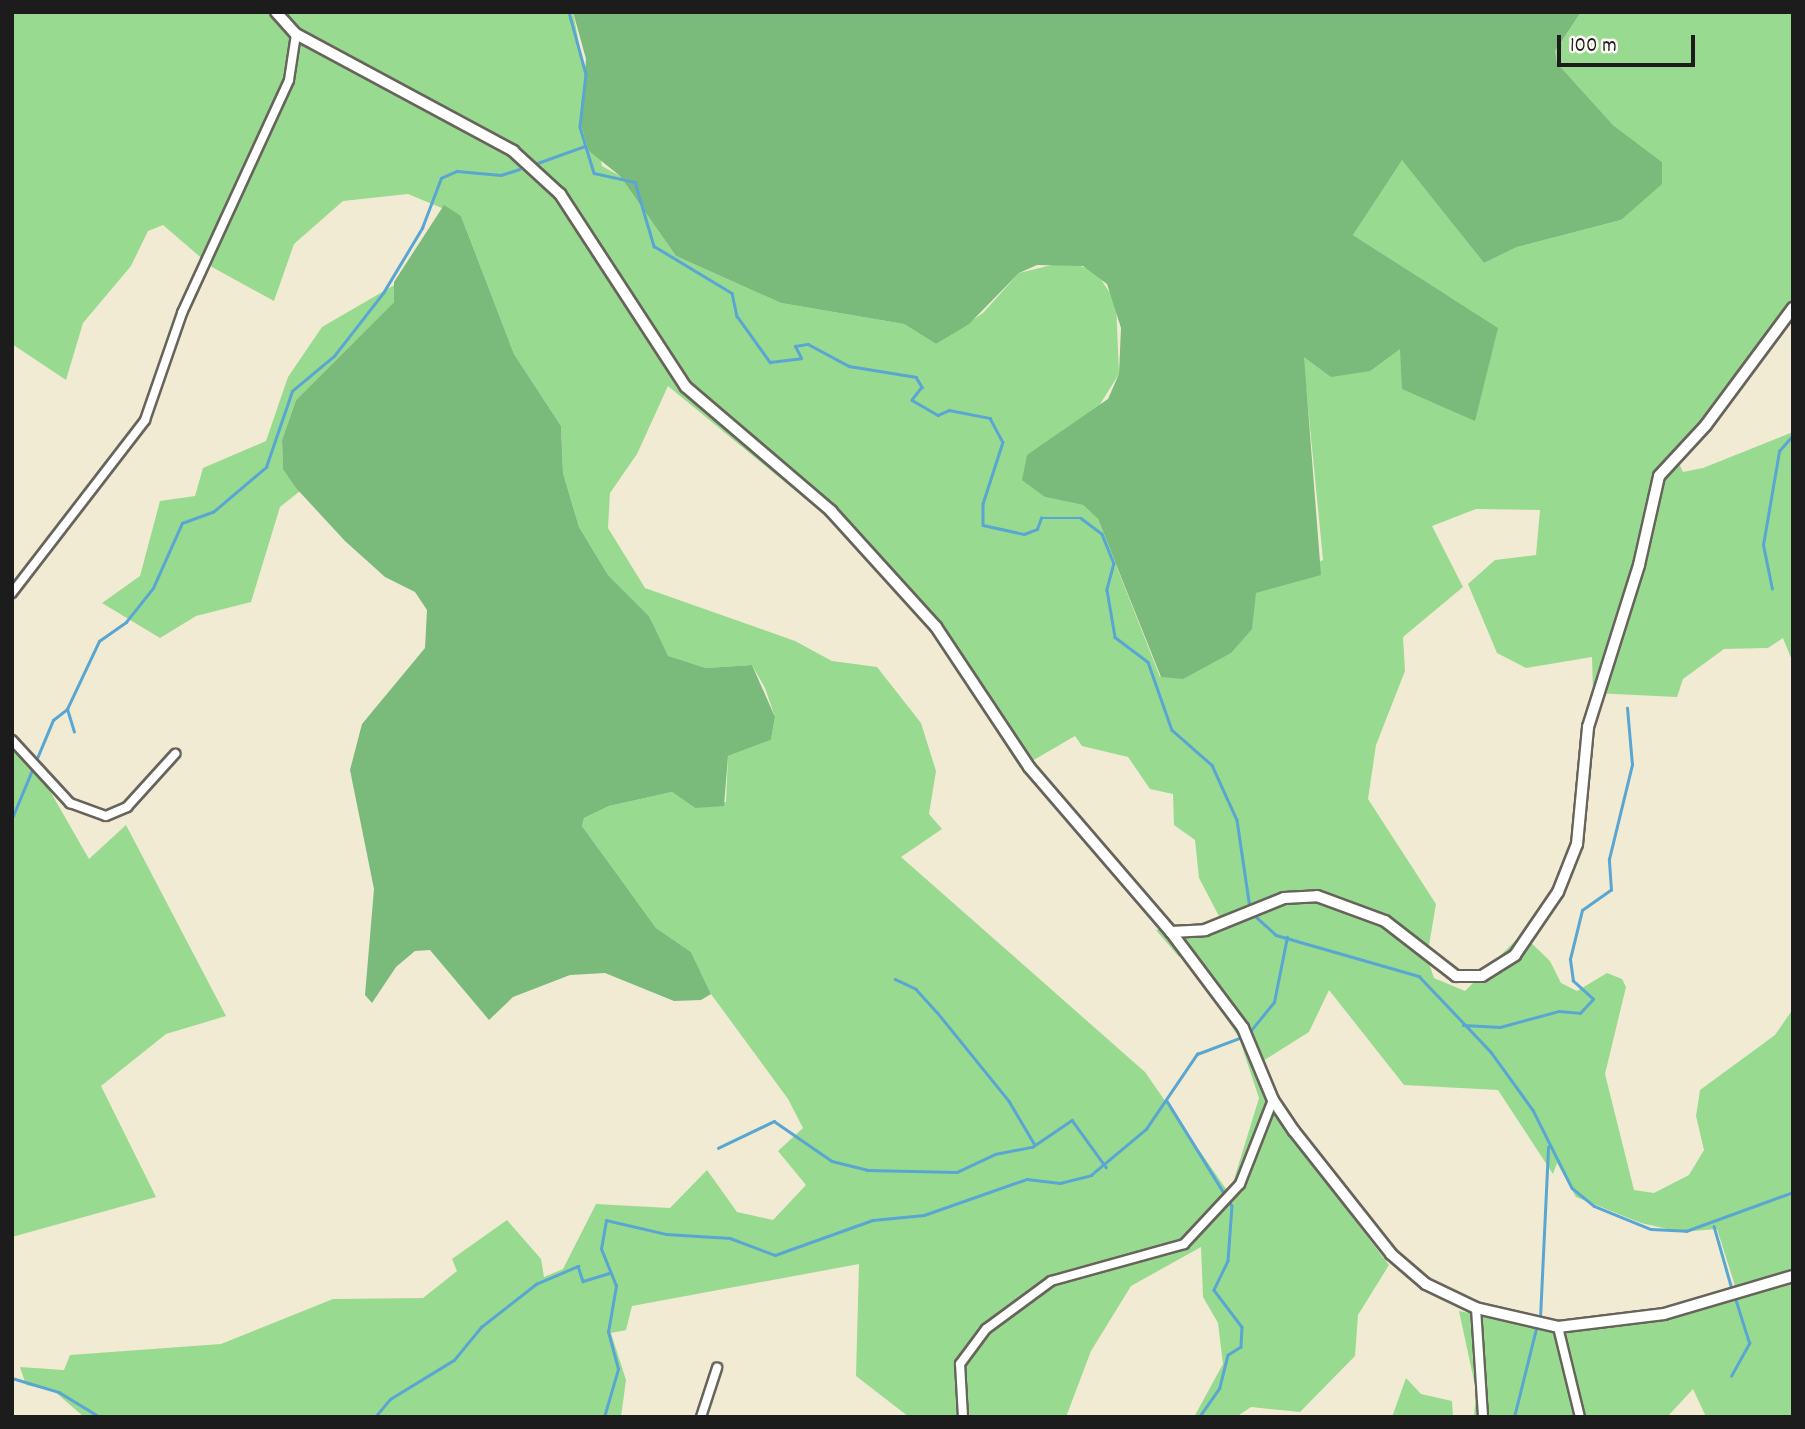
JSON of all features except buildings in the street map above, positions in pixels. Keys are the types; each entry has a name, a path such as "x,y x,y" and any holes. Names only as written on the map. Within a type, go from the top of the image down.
{"street":[{"path":"276,12 296,34 501,144 560,194 686,387 831,511 949,641 1029,767 1171,932 1243,1028 1273,1100 1404,1266 1476,1308 1558,1327 1664,1314 1793,1276"},
{"path":"12,593 145,420 182,313 289,80 296,34"},
{"path":"1171,932 1218,926 1306,895 1378,917 1456,976 1482,976 1520,950 1558,892 1577,844 1591,714 1640,565 1659,475 1706,425 1793,309"},
{"path":"12,740 70,803 106,816 127,807 175,754"},
{"path":"962,1417 960,1364 986,1329 1051,1281 1184,1244 1240,1184 1273,1100"},
{"path":"1476,1308 1483,1417"},
{"path":"1558,1327 1580,1417"},
{"path":"701,1417 717,1368"}],"green space":[{"path":"12,12 573,12 602,166 620,176 676,256 781,303 904,324 936,344 983,313 1019,273 1068,261 1096,272 1116,302 1119,374 1094,414 1028,455 1045,497 1083,505 1098,519 1160,677 1256,593 1323,560 1303,356 1400,349 1497,328 1353,235 1402,159 1484,263 1517,247 1621,220 1662,162 1613,125 1557,63 1555,51 1581,12 1793,12 1793,309 1699,443 1677,459 1683,472 1703,468 1793,432 1793,663 1783,638 1768,648 1724,649 1683,679 1677,697 1593,693 1592,657 1526,668 1497,653 1468,584 1495,560 1536,555 1540,510 1476,509 1432,526 1463,587 1403,637 1405,671 1376,745 1368,799 1436,904 1427,957 1434,978 1465,991 1522,934 1550,961 1561,983 1577,991 1607,973 1622,979 1626,987 1605,1074 1634,1190 1654,1193 1689,1175 1704,1150 1696,1116 1700,1090 1775,1035 1793,1009 1793,1417 1706,1417 1693,1389 1667,1417 1474,1417 1476,1390 1459,1311 1554,1329 1647,1321 1736,1289 1717,1229 1681,1232 1641,1223 1576,1197 1557,1163 1553,1174 1498,1090 1404,1085 1329,990 1309,1032 1255,1066 1268,1107 1389,1265 1358,1315 1355,1356 1300,1412 1251,1407 1236,1417 1194,1417 1223,1364 1218,1323 1203,1297 1201,1247 1131,1286 1091,1351 1066,1417 909,1417 856,1376 859,1264 632,1306 626,1330 611,1333 626,1380 621,1417 84,1417 54,1391 26,1385 20,1367 64,1370 70,1355 221,1344 333,1299 423,1298 457,1271 452,1259 507,1220 541,1259 544,1277 563,1269 596,1204 670,1208 707,1170 737,1212 773,1220 806,1185 778,1151 803,1128 788,1099 711,994 691,952 656,928 582,826 584,818 609,806 672,792 695,808 726,802 728,756 771,740 775,717 765,688 752,665 706,668 667,656 649,616 608,575 579,527 563,473 561,426 514,354 461,216 408,194 343,201 294,244 274,301 212,267 163,225 148,231 131,266 83,323 66,380 12,344","holes":["668,386 825,515 934,634 1020,768 1075,736 1082,746 1128,757 1150,789 1173,794 1174,825 1195,840 1199,878 1221,920 1156,930 1179,957 1184,952 1239,1038 1259,1098 1232,1186 1226,1189 1145,1072 901,857 942,829 929,814 936,771 921,723 877,667 832,661 795,641 645,588 608,528 610,493 637,454"]},
{"path":"573,12 1581,12 1555,51 1557,63 1613,125 1662,162 1662,184 1621,220 1517,247 1484,263 1402,160 1353,235 1498,328 1475,421 1402,389 1400,349 1370,371 1331,377 1304,357 1321,575 1256,593 1252,629 1231,653 1183,679 1161,677 1098,519 1083,505 1045,497 1022,480 1027,455 1108,399 1119,374 1121,328 1107,284 1083,266 1037,265 1019,273 969,324 936,344 904,324 781,303 676,256 620,176 589,151 581,124 586,59"},
{"path":"444,205 461,216 514,354 561,426 563,473 579,527 608,575 649,616 668,656 706,668 752,665 775,717 771,740 728,756 724,806 695,808 672,792 609,806 584,818 582,826 656,928 691,952 711,994 701,1000 674,1001 605,973 570,975 513,997 489,1020 430,950 415,951 396,967 372,1003 365,995 374,889 350,770 362,724 425,648 427,610 415,592 385,577 345,541 296,488 283,469 282,440 296,400 394,302 394,282"},
{"path":"396,284 394,302 296,400 282,440 283,468 300,491 280,507 251,602 196,616 160,638 102,603 140,576 160,501 195,496 203,468 266,441 288,377 322,327"},
{"path":"19,737 89,859 126,825 226,1016 166,1034 101,1086 156,1197 12,1237 12,761"},
{"path":"1406,1378 1421,1394 1452,1401 1453,1417 1392,1417"}],"waterway":[{"path":"569,12 586,74 580,127 594,173 635,182 654,246 732,293 737,316 770,362 801,358 795,346 808,344 849,366 916,377 922,387 912,400 938,415 949,410 990,418 1003,442 983,504 983,525 1024,534 1037,529 1041,518 1081,518 1102,534 1114,563 1107,590 1115,637 1148,662 1172,730 1212,765 1237,820 1250,908"},
{"path":"532,165 585,146"},
{"path":"74,732 67,709 99,641 126,622 153,588 182,523 213,512 266,467 292,391 334,356 383,293 422,228 441,178 457,171 501,175 519,169"},
{"path":"1772,589 1763,545 1779,451 1793,435"},
{"path":"1463,1025 1500,1027 1559,1011 1580,1013 1593,999 1573,981 1570,959 1582,910 1611,890 1609,859 1632,765 1627,708"},
{"path":"12,818 53,720 67,709"},
{"path":"1253,914 1276,935 1419,976 1491,1052 1533,1110 1572,1188 1594,1206 1651,1229 1686,1231 1793,1192"},
{"path":"1248,1034 1274,1002 1287,937"},
{"path":"895,979 916,989 937,1012 1009,1101 1035,1145"},
{"path":"604,1417 618,1369 608,1332 616,1286 601,1249 606,1220 666,1234 730,1238 775,1255 873,1220 924,1215 1027,1179 1060,1183 1091,1175 1146,1129 1197,1054 1242,1037"},
{"path":"1167,1101 1232,1206 1228,1261 1214,1290 1242,1327 1241,1347 1228,1355 1220,1388 1200,1417"},
{"path":"718,1148 774,1121 832,1161 867,1170 957,1172 995,1154 1032,1147 1072,1120 1106,1167"},
{"path":"1540,1318 1548,1147"},
{"path":"1714,1226 1732,1289"},
{"path":"375,1417 390,1399 454,1360 481,1327 536,1284 578,1266 583,1281 609,1273"},
{"path":"1731,1376 1749,1343 1734,1295"},
{"path":"1514,1417 1537,1325"},
{"path":"12,1378 59,1392 100,1417"}]}
